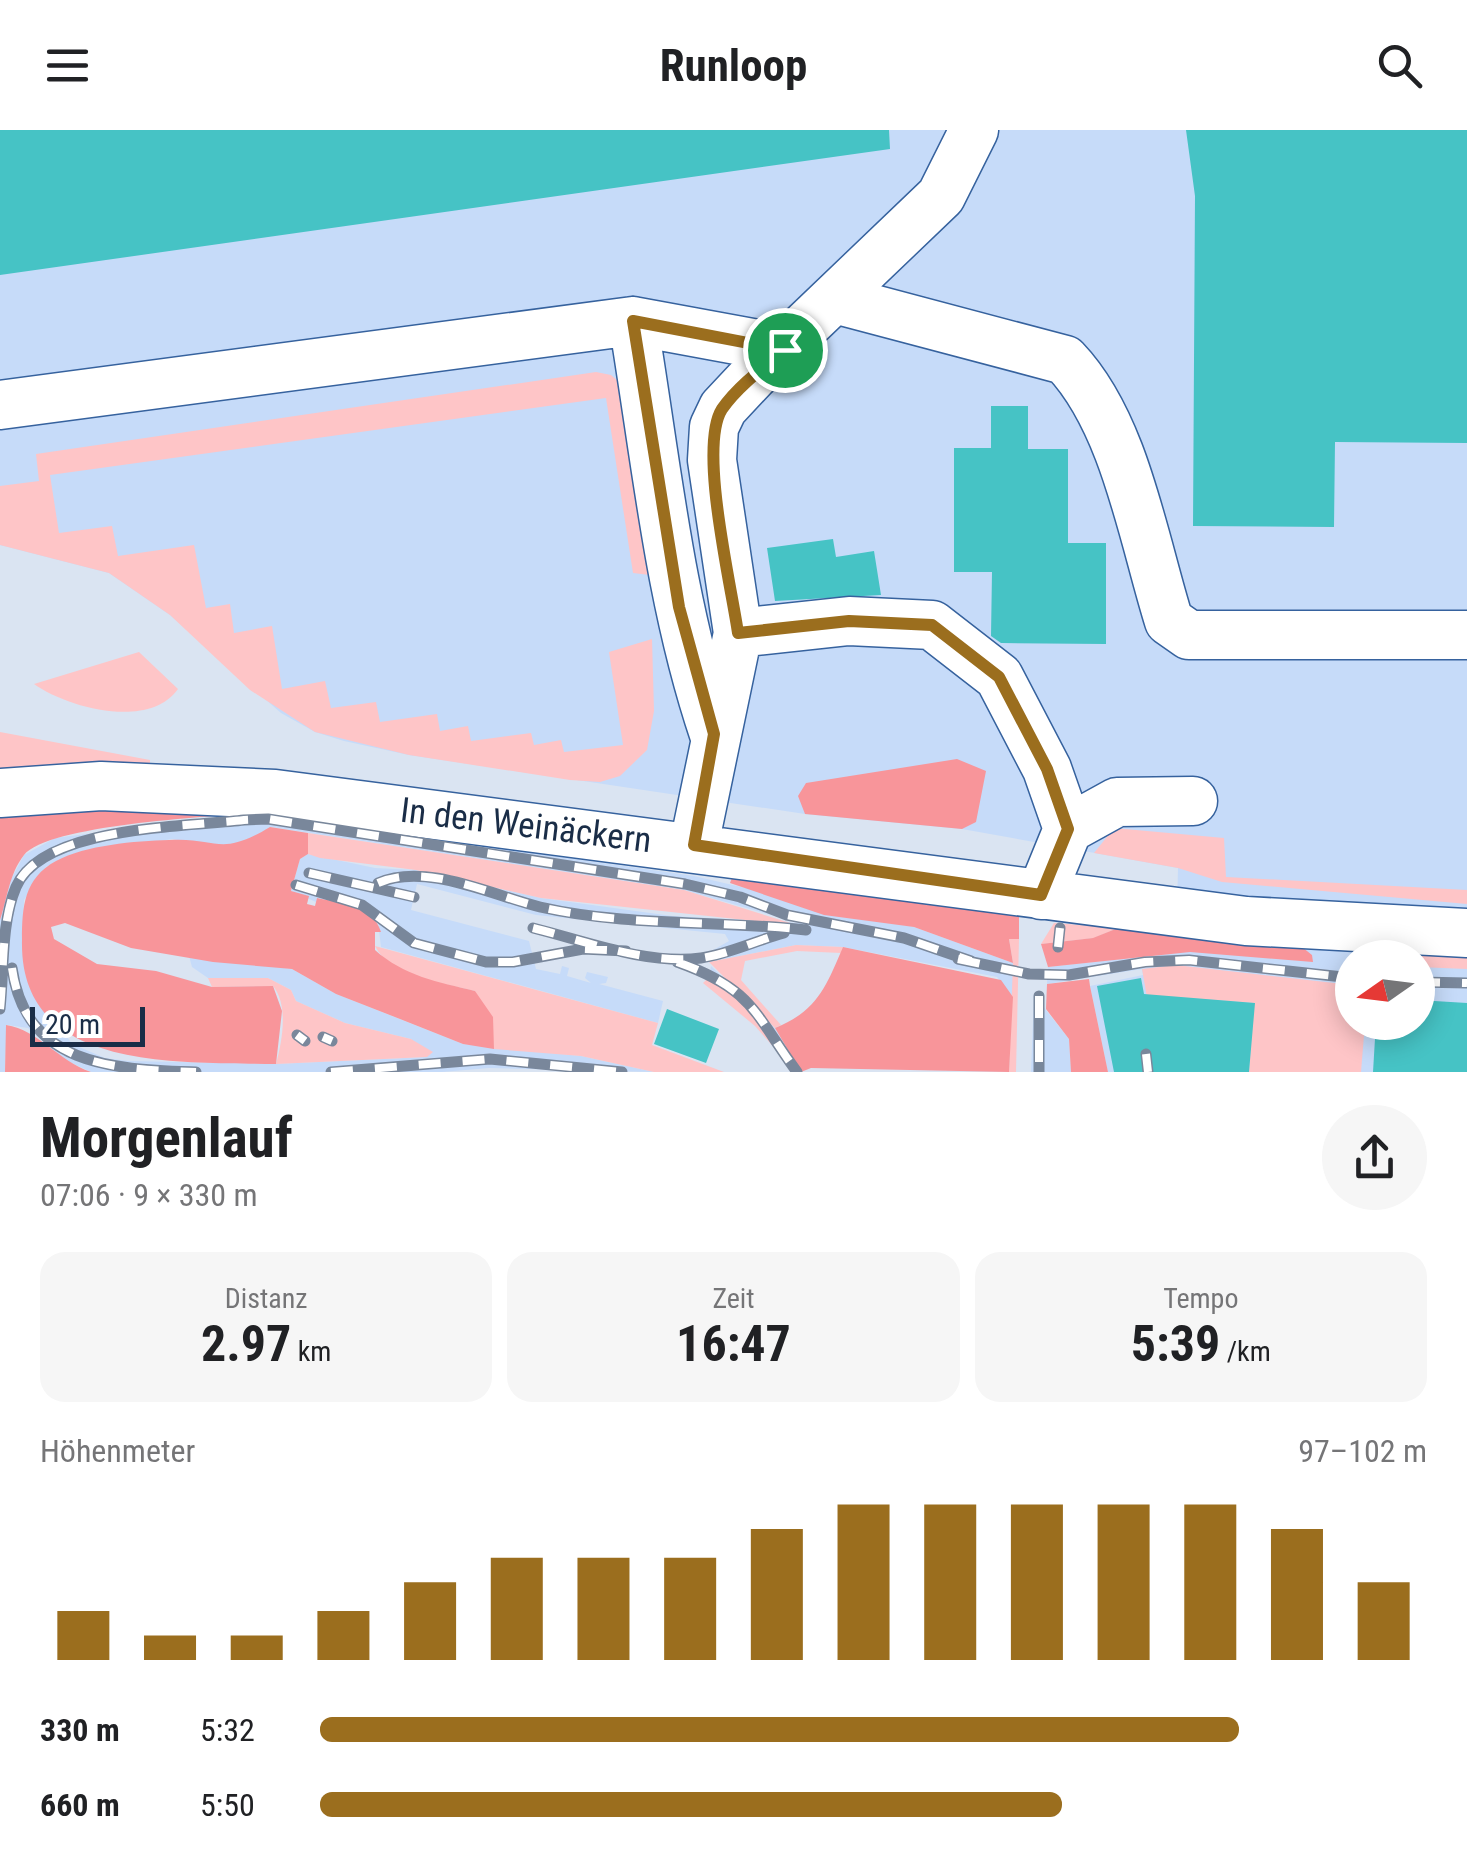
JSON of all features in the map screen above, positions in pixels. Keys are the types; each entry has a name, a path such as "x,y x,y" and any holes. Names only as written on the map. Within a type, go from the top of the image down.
{"street":[{"path":"330,768 547,800 630,826 695,840 738,633 712,460 714,427 723,408 940,196 974,130"},
{"path":"835,298 1065,360 1086,382 1108,423 1169,621 1189,636 1467,635"},
{"path":"0,405 633,321 785,350"},
{"path":"633,321 679,607 714,734"},
{"path":"738,633 849,621 932,625 999,677 1047,769 1068,829"},
{"name":"In den Weinäckern","path":"0,793 100,786 196,787 695,840 1041,895 1246,921 1467,933"},
{"path":"1041,895 1068,829 1117,802 1193,801"}],"shaded area":[{"path":"0,130 1467,130 1467,1072 1108,1072 1090,986 1143,975 1142,969 1047,984 1048,967 1176,953 1178,868 962,829 805,814 409,755 344,741 315,732 281,713 170,615 109,573 0,545"},
{"path":"596,372 611,375 619,382 650,575 633,573 606,398 50,475 59,533 112,526 118,556 194,545 206,608 230,604 234,633 272,626 282,689 325,681 331,708 376,702 380,722 437,714 440,731 468,726 471,741 531,733 534,745 561,740 564,752 623,745 609,652 652,639 654,711 647,750 620,776 600,782 409,755 315,732 250,690 170,615 109,573 0,545 0,486 39,481 36,454"},
{"path":"139,652 178,689 165,702 148,709 129,712 87,707 34,684"},
{"path":"0,732 150,760 150,767 0,773"},
{"path":"957,759 986,771 976,822 962,829 805,814 798,796 806,783"},
{"path":"100,809 250,813 130,824 63,836 39,845 19,862 0,920 0,816"},
{"path":"250,813 694,876 914,927 1013,963 1013,997 997,977 843,947 796,945 709,962 708,953 729,941 725,934 536,915 417,884 411,910 529,941 536,969 560,974 562,966 569,968 567,976 591,983 585,978 587,972 608,977 606,983 599,984 663,1001 658,1023 381,947 378,922 358,908 317,898 316,902 291,891 300,859 308,854 375,868 416,870 541,898 672,916 799,923 684,890 271,827 241,844 216,847 172,839 70,855 46,867 24,900 22,949 26,977 72,1044 105,1058 128,1061 276,1064 427,1057 411,1039 345,1023 296,1001 291,990 268,978 208,978 192,967 189,956 292,969 336,994 463,1044 581,1056 654,1072 489,1068 442,1072 91,1072 63,1059 28,1028 7,1025 5,1072 0,1072 0,920 7,887 24,855 55,838"},
{"path":"270,827 308,833 308,854 300,859 291,891 309,896 307,904 315,906 317,898 364,911 377,923 381,932 375,932 375,950 386,959 422,977 475,991 493,1017 494,1049 463,1044 336,994 292,969 213,962 131,948 65,923 51,927 54,939 97,964 156,971 212,987 273,986 282,1011 276,1064 150,1059 110,1051 74,1037 46,1015 28,983 22,940 27,894 45,868 96,848 169,840 229,844"},
{"path":"1114,828 1224,838 1226,877 1467,890 1467,904 1222,882 1178,868 1094,853"},
{"path":"308,833 684,890 800,926 541,898 416,870 320,858 308,854"},
{"path":"733,875 1019,916 1019,939 1009,939 1013,963 914,927 824,915 730,883"},
{"path":"1054,923 1118,928 1094,938 1041,944"},
{"path":"1118,928 1297,943 1312,955 1313,962 1190,952 1048,967 1041,944 1093,938"},
{"path":"1009,939 1019,939 1016,1072 1009,1072 1013,963"},
{"path":"796,945 843,947 841,953 797,951 745,961 741,980 781,1025 775,1028 709,962"},
{"path":"375,946 658,1023 652,1045 724,1072 654,1072 581,1056 494,1049 491,1026 475,991 405,972 383,957"},
{"path":"843,947 1001,980 1013,997 1009,1072 811,1068 801,1072 775,1028 801,1014 818,996"},
{"path":"1435,953 1467,955 1467,969 1435,968"},
{"path":"1176,965 1335,983 1335,1040 1364,1040 1361,1072 1249,1072 1254,1003 1175,997 1160,1072 1142,969"},
{"path":"711,966 775,1028 801,1072 794,1072 759,1017 709,977"},
{"path":"709,977 759,1017 785,1060 755,1026 703,983"},
{"path":"208,978 268,978 291,990 296,1001 345,1023 411,1039 433,1052 427,1057 276,1064 283,1013 273,986 212,987"},
{"path":"1089,979 1108,1072 1071,1072 1069,1039 1046,1009 1047,984"},
{"path":"1034,995 1069,1039 1071,1072 1031,1072"},
{"path":"6,1025 29,1033 91,1072 5,1072"}],"building":[{"path":"0,130 889,130 890,149 0,275"},
{"path":"1186,130 1467,130 1467,443 1335,442 1334,527 1193,526 1195,196"},
{"path":"991,406 1028,406 1028,449 1068,449 1068,543 1106,543 1106,644 1001,643 991,636 992,572 954,572 954,448 991,448"},
{"path":"833,539 836,557 874,551 881,595 775,601 767,548"},
{"path":"1141,978 1144,994 1255,1003 1249,1072 1114,1072 1097,986"},
{"path":"1435,1001 1467,1003 1467,1072 1373,1072 1375,1040 1435,1040"},
{"path":"667,1009 719,1029 706,1063 654,1044"}],"railway":[{"path":"0,1009 11,901 31,867 54,852 118,833 244,820 268,819 685,884 740,897 787,915 904,938 971,961"},
{"path":"309,873 414,897"},
{"path":"378,883 417,876 437,878 540,907 606,918 806,930"},
{"path":"296,885 362,905 414,943 486,962 513,962 583,949 626,951"},
{"path":"533,928 616,950 680,959 711,956 784,933"},
{"path":"1058,947 1060,928"},
{"path":"958,959 1029,974 1069,975 1145,962 1189,960 1335,976"},
{"path":"677,962 737,993 760,1018 797,1072"},
{"path":"12,968 21,1001 35,1026 55,1044 106,1064 196,1072"},
{"path":"1435,982 1467,983"},
{"path":"1039,996 1039,1072"},
{"path":"297,1035 305,1041"},
{"path":"323,1037 332,1041"},
{"path":"1146,1054 1148,1072"},
{"path":"331,1072 490,1059 622,1072"}],"route":[{"path":"633,321 785,350 723,408 714,427 712,460 738,633 849,621 932,625 999,677 1047,769 1068,829 1041,895 694,845 714,734 694,674 679,607 633,321"}]}
